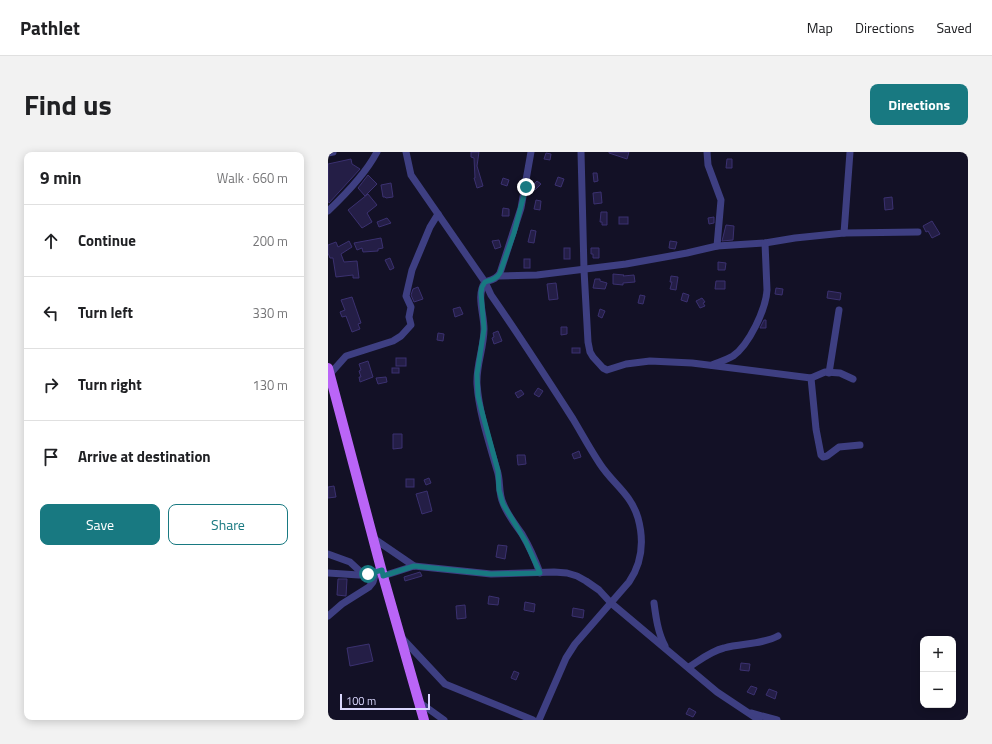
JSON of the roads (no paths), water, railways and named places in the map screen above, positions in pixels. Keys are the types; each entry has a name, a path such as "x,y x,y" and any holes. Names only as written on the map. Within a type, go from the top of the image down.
{"main road":[{"path":"329,371 374,538 380,573 424,720"}],"street":[{"path":"328,153 333,152"},
{"path":"328,211 342,198 372,163 377,152"},
{"path":"406,152 412,175 485,282 491,295 600,464 630,500 640,527 641,554 638,566 629,582 575,644 566,658 539,720"},
{"path":"498,276 514,233 521,208 531,152"},
{"path":"581,152 584,270 588,342 590,352 603,368 610,370 626,364 650,361 712,365 811,378 824,372 840,373 852,379"},
{"path":"708,152 708,165 721,200 717,246"},
{"path":"844,233 850,152"},
{"path":"329,371 346,356 393,341 401,336 410,325 411,308 406,296 412,270 430,228 438,214"},
{"path":"540,573 526,542 503,504 499,490 498,471 478,396 478,368 484,329 481,293 485,282 498,276 537,275 634,263 717,246 764,243 844,233 918,232"},
{"path":"712,365 734,355 740,349 748,340 760,315 767,297 764,243"},
{"path":"829,373 839,310"},
{"path":"811,378 816,429 822,457 827,456 839,447 860,445"},
{"path":"374,538 414,566"},
{"path":"328,553 350,562 364,575"},
{"path":"328,573 364,575 414,566 491,574 554,572 577,576 599,590 611,603 717,692 759,720"},
{"path":"328,616 342,604 370,587 380,573"},
{"path":"654,603 661,638 667,650"},
{"path":"400,636 445,684 533,720"},
{"path":"689,667 710,654 724,648 770,640 778,636"},
{"path":"419,702 444,720"},
{"path":"749,713 766,716 777,720"}]}
